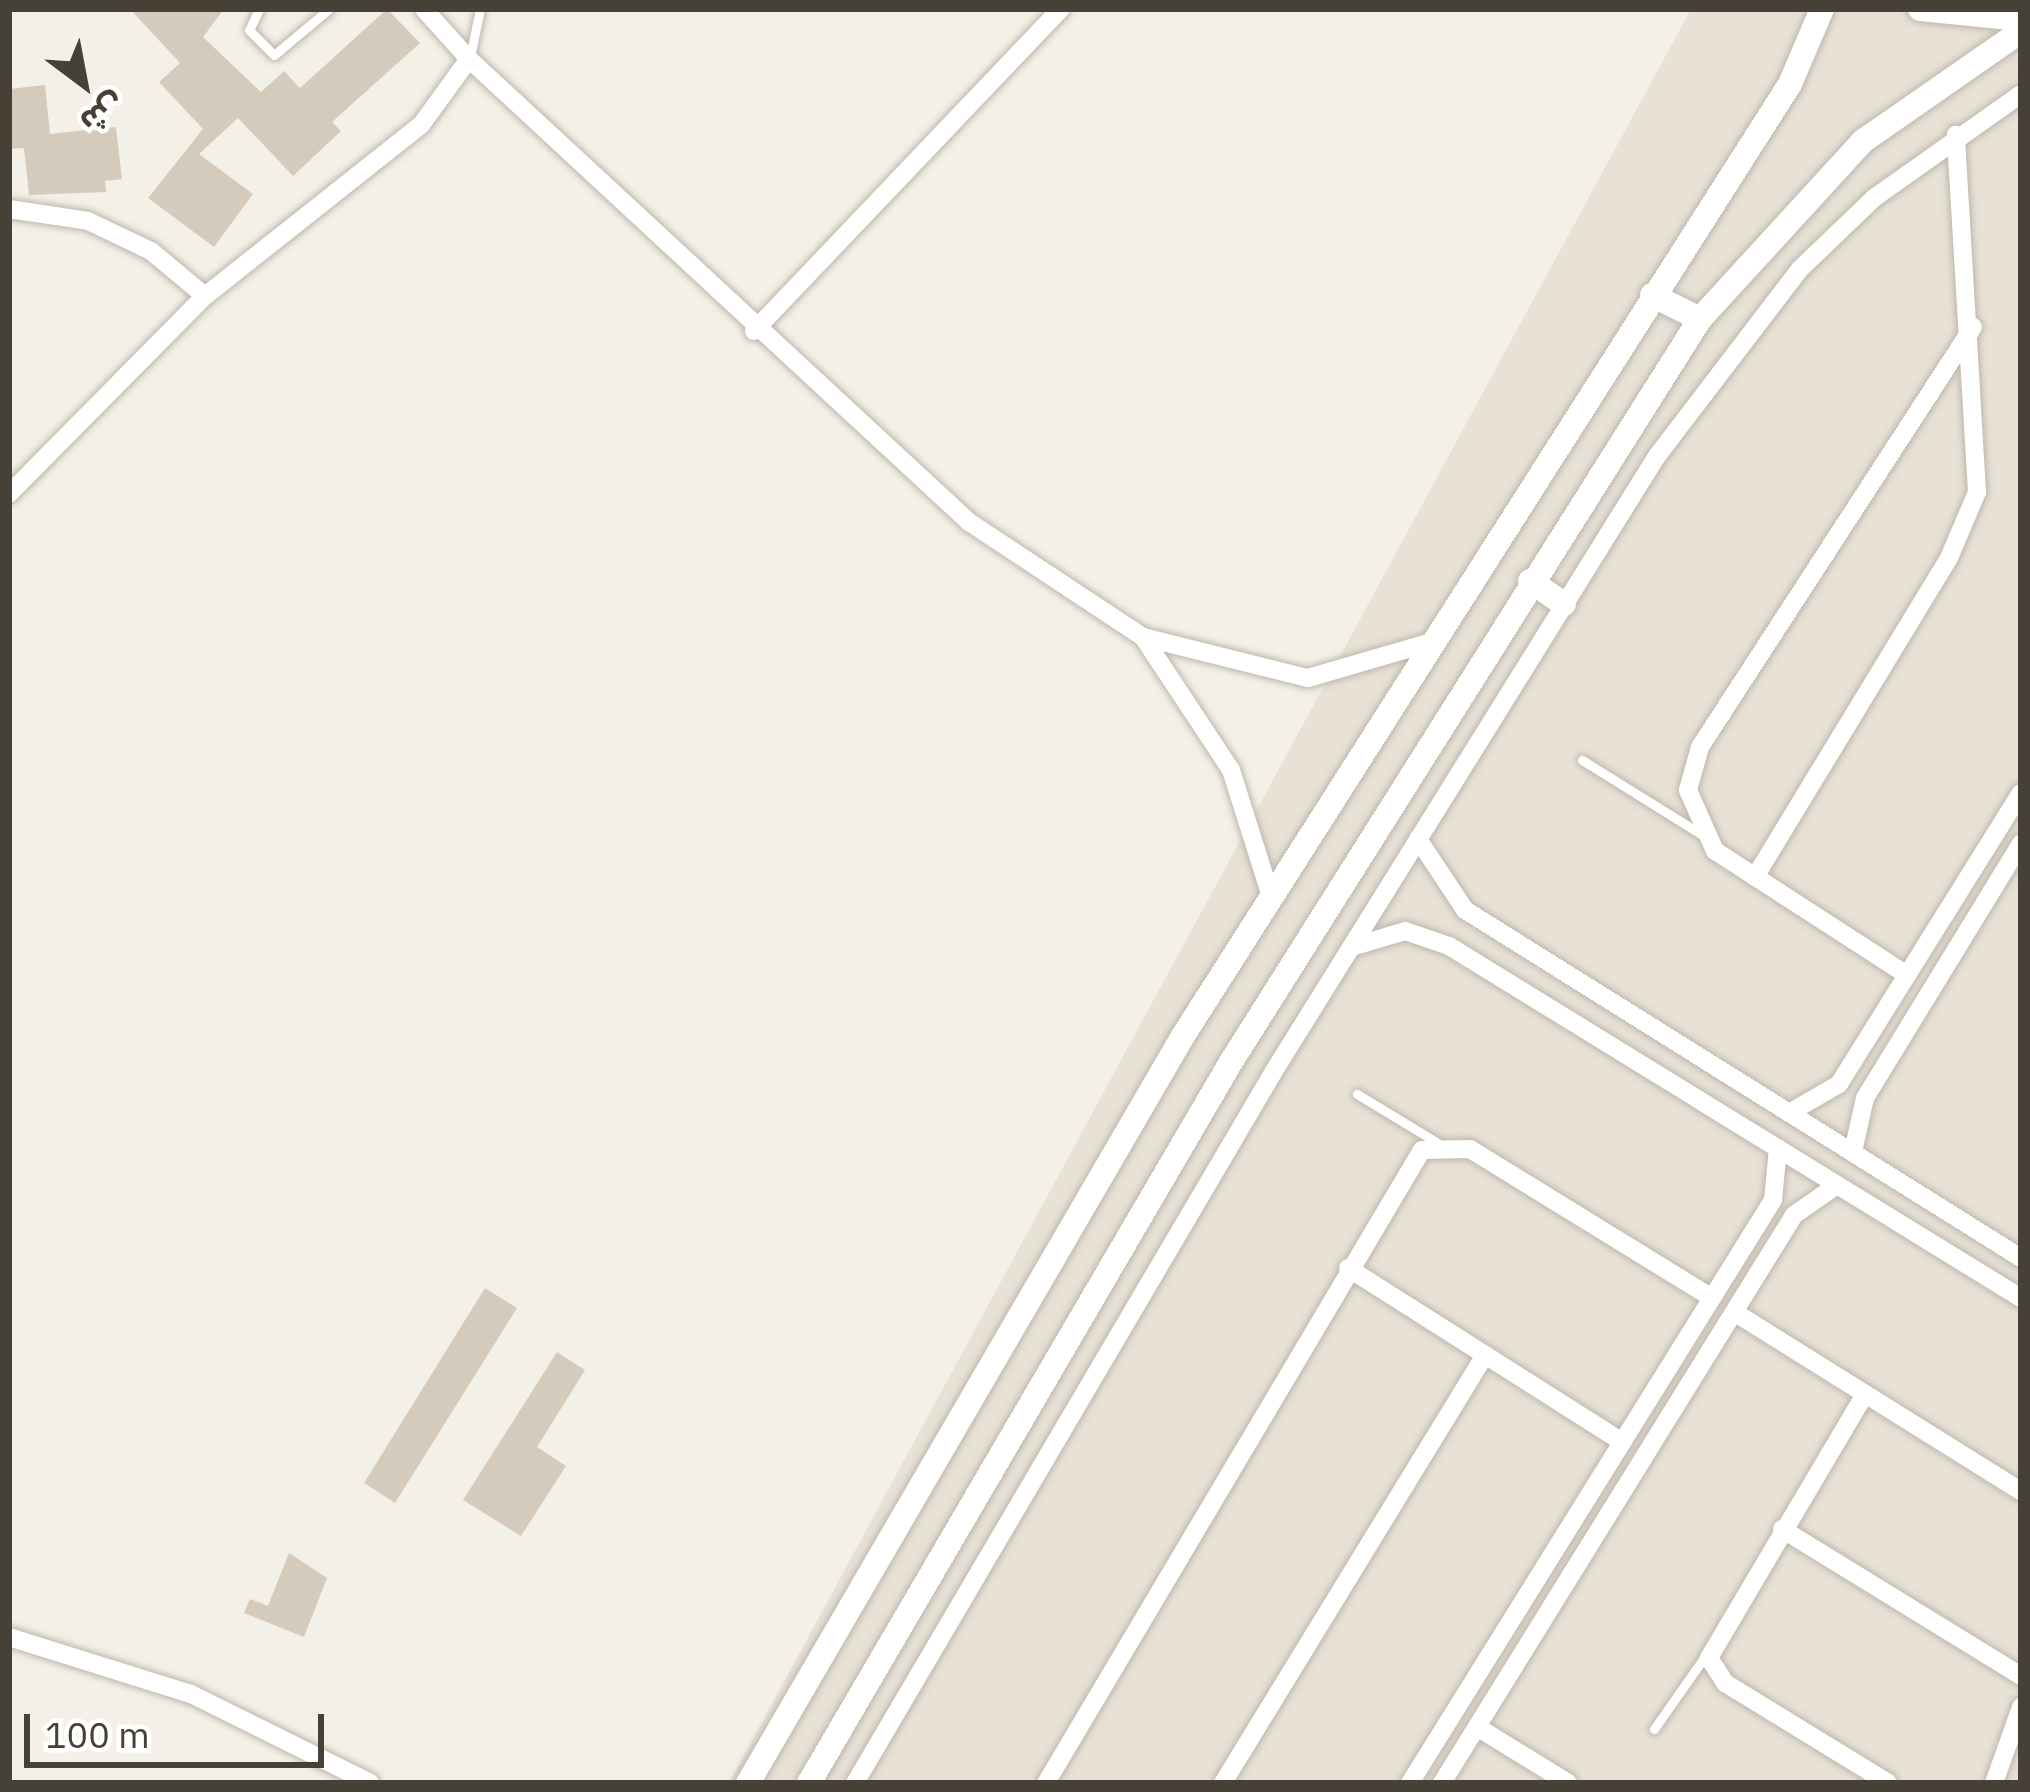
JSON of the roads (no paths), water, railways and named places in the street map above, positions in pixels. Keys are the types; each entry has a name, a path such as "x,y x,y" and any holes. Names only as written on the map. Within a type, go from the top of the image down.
{"street":[{"path":"424,9 469,59 754,331 969,522 1143,637 1308,678 1425,644"},
{"path":"754,331 1061,9"},
{"path":"748,1783 1270,894 1425,644 1790,84 1822,9"},
{"path":"1920,9 2021,19"},
{"path":"809,1783 1231,1062 1530,580 1700,319 1863,141 2021,32"},
{"path":"9,494 205,296 422,125 469,59"},
{"path":"855,1783 1351,948 1564,604 1728,355 1800,269 1956,135 2021,94"},
{"path":"1755,877 1970,515 1982,448 1956,135"},
{"path":"9,208 88,221 152,251 205,296"},
{"path":"1652,295 1700,319"},
{"path":"1907,975 1755,877 1700,834 1688,790 1700,747 1973,327"},
{"path":"1530,580 1564,604"},
{"path":"1143,637 1231,770 1270,894"},
{"path":"1789,1112 1830,1095 2021,793"},
{"path":"1418,839 1465,910 2021,1258"},
{"path":"1853,1152 1865,1098 2021,843"},
{"path":"1351,948 1386,933 1424,934 2021,1298"},
{"path":"1046,1783 1410,1162 1438,1144 1470,1149 1712,1298"},
{"path":"1410,1783 1773,1200 1778,1148"},
{"path":"1442,1783 1794,1215 1837,1185"},
{"path":"1773,1200 1794,1215"},
{"path":"1348,1268 1622,1442"},
{"path":"1734,1312 2021,1490"},
{"path":"1222,1783 1485,1355"},
{"path":"1865,1394 1711,1648 1725,1683 1888,1783"},
{"path":"1782,1529 2021,1676"},
{"path":"9,1636 191,1694 370,1783"},
{"path":"1994,1783 2021,1707"},
{"path":"1477,1727 1568,1783"}],"lane":[{"path":"259,9 249,30 274,55 329,9"},
{"path":"469,59 480,9"},
{"path":"1582,760 1700,834"},
{"path":"1357,1094 1438,1144"},
{"path":"1654,1729 1711,1648"}]}
